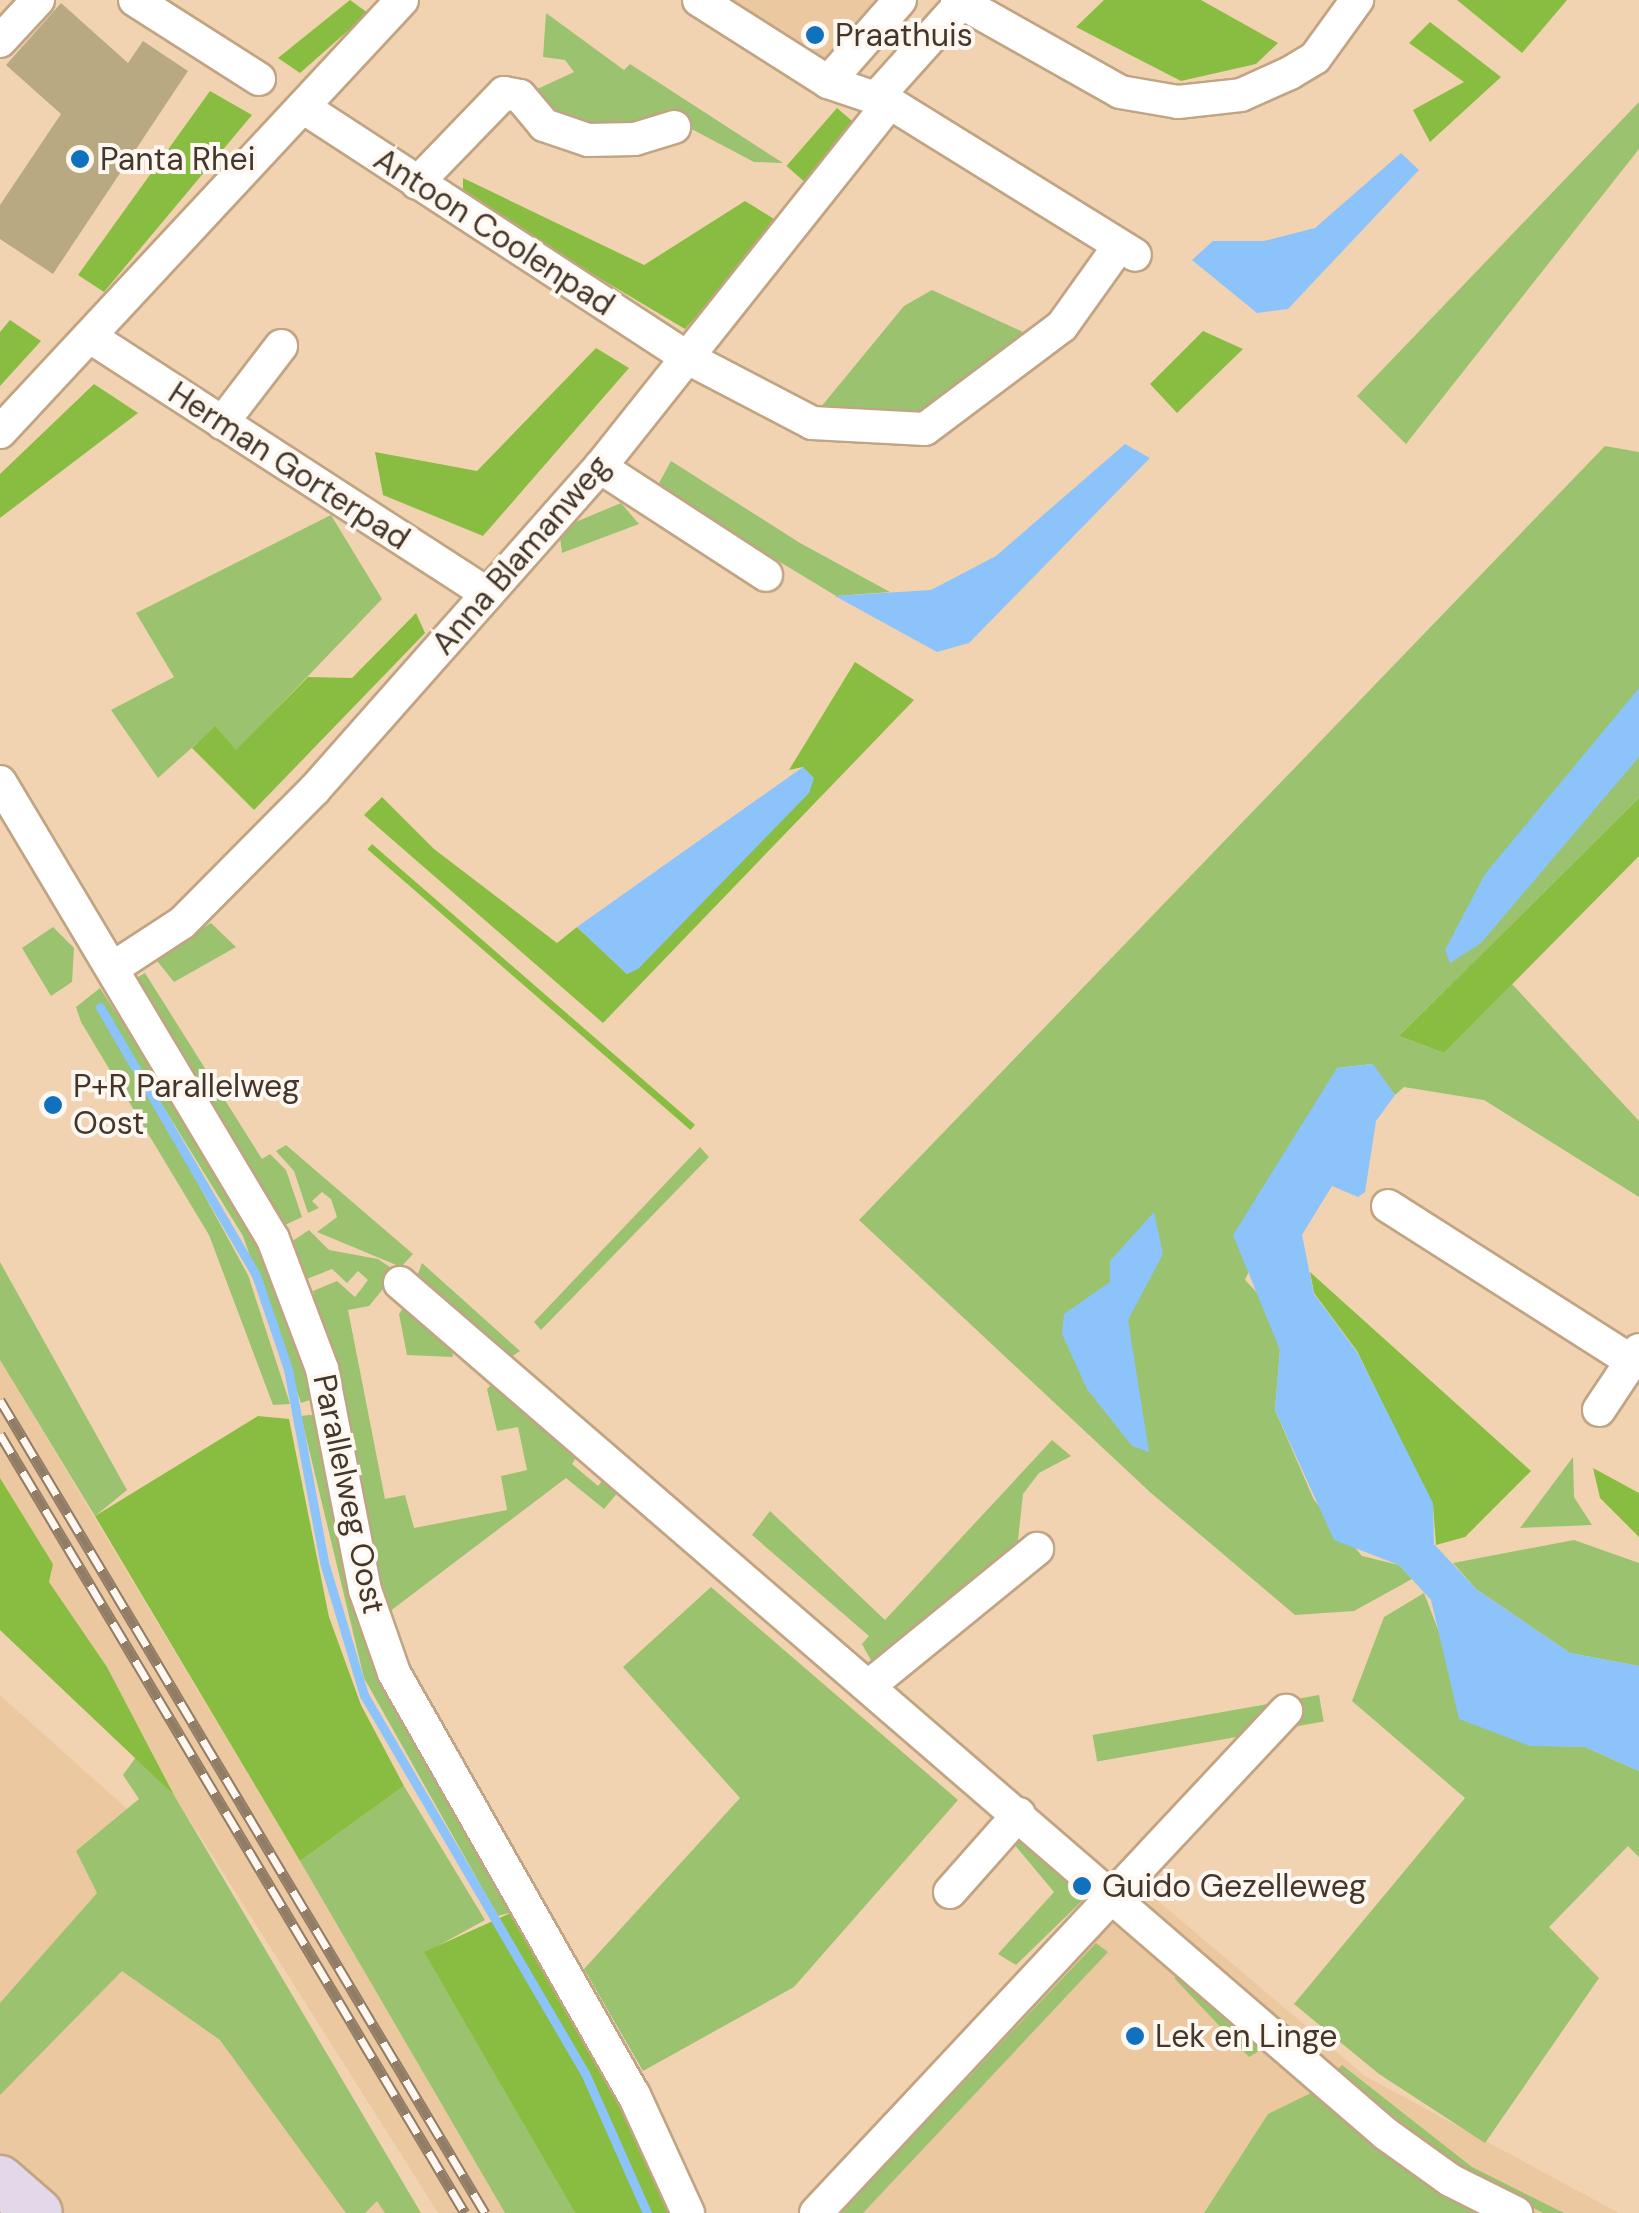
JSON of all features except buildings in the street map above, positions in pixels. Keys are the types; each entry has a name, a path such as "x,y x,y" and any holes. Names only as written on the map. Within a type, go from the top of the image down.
{"street":[{"path":"0,40 38,0"},
{"path":"135,0 259,79"},
{"path":"0,432 92,338 402,0"},
{"path":"700,0 828,82 884,100"},
{"path":"828,82 900,0"},
{"path":"961,1 1120,92 1178,102 1241,96 1290,73 1315,58 1357,0"},
{"name":"Anna Blamanweg","path":"113,968 230,879 600,467 961,1"},
{"path":"417,183 504,94 520,96 544,125 588,140 635,139 674,127"},
{"name":"Antoon Coolenpad","path":"302,107 686,357 812,423 925,429 1062,326 1127,250 884,100"},
{"name":"Herman Gorterpad","path":"92,338 487,594"},
{"path":"222,423 282,346"},
{"path":"600,467 766,575"},
{"name":"Parallelweg Oost","path":"0,782 273,1238 301,1303 322,1369 365,1590 394,1673 634,2094 688,2213"},
{"path":"1388,1206 1635,1355 1600,1410"},
{"path":"400,1284 1115,1895 1386,2134 1450,2180 1516,2213"},
{"path":"869,1686 1037,1549"},
{"path":"816,2213 1286,1711"},
{"path":"950,1892 1019,1814"},
{"path":"0,2180 38,2213"}],"shaded area":[{"name":"Praathuis","path":"718,0 888,0 827,70"},
{"path":"0,1360 505,2213 438,2213 174,1795 107,1667 49,1582 53,1564 0,1478"},
{"path":"0,1695 212,1885 413,2213 0,2213"},
{"path":"1137,1883 1365,2076 1619,2213 826,2213"}],"green space":[{"path":"350,0 368,13 300,73 278,58"},
{"path":"1104,0 1201,0 1278,43 1256,64 1181,81 1076,27"},
{"path":"1457,0 1567,0 1522,53"},
{"path":"546,13 624,70 630,64 783,163 754,162 682,124 564,125 531,92 574,72 565,60 543,57"},
{"path":"1430,22 1501,77 1430,142 1413,110 1464,82 1409,43"},
{"path":"210,91 252,115 104,292 78,275"},
{"path":"1639,102 1639,149 1406,444 1357,396"},
{"path":"837,108 854,123 804,181 786,166"},
{"path":"463,178 644,265 745,201 779,222 685,329 463,197"},
{"path":"932,290 1036,338 918,417 816,413 904,306"},
{"path":"10,320 41,341 0,386 0,332"},
{"path":"1203,331 1243,349 1177,413 1150,384"},
{"path":"596,348 629,368 483,536 383,495 375,452 477,471"},
{"path":"94,384 138,413 0,518 0,474"},
{"path":"1605,446 1639,452 1639,798 1399,1036 1444,1053 1512,984 1639,1121 1639,1197 1484,1100 1404,1087 1395,1095 1372,1064 1337,1068 1245,1280 1267,1303 1280,1350 1275,1410 1314,1500 1362,1556 1399,1565 1412,1579 1354,1611 1295,1615 1151,1493 859,1220"},
{"path":"671,461 800,543 890,592 836,596 657,487"},
{"path":"621,503 639,524 562,553 559,529"},
{"path":"331,515 382,599 236,751 215,727 158,778 111,710 174,677 136,613"},
{"path":"416,613 425,633 254,810 192,748 215,726 236,750 308,677 352,678"},
{"path":"855,662 914,700 603,1023 364,815 382,797 434,849 557,943 577,927 627,974 808,793 803,767 789,770"},
{"path":"1639,798 1639,856 1444,1053 1399,1036"},
{"path":"372,844 695,1125 690,1130 367,849"},
{"path":"211,923 236,947 174,982 154,957"},
{"path":"53,927 74,948 72,982 51,996 22,948"},
{"path":"145,973 262,1159 270,1154 286,1170 302,1217 283,1226 136,978"},
{"path":"100,988 249,1218 318,1397 301,1403 243,1236 100,1004 248,1275 290,1404 273,1405 209,1235 81,1022 76,1007"},
{"path":"286,1145 413,1254 401,1267 317,1232 337,1217 331,1199 322,1192 312,1201 319,1208 308,1213 294,1171 276,1151"},
{"path":"700,1147 709,1157 541,1330 534,1322"},
{"path":"309,1230 329,1250 378,1259 397,1272 369,1306 348,1310 385,1499 405,1495 414,1528 507,1510 501,1476 527,1470 518,1427 497,1431 487,1389 494,1382 578,1454 572,1464 598,1486 605,1477 619,1491 604,1509 566,1478 385,1615 313,1291 337,1281 355,1297 368,1280 358,1271 347,1283 332,1269 307,1279 291,1242"},
{"path":"0,1262 127,1490 95,1516 0,1360"},
{"path":"422,1263 520,1351 508,1359 415,1282"},
{"path":"1310,1272 1531,1471 1465,1537 1436,1545 1433,1506 1357,1351 1314,1293"},
{"path":"405,1305 451,1345 453,1357 407,1355 399,1314"},
{"path":"319,1414 403,1720 513,1912 498,1916 364,1678 301,1416"},
{"path":"258,1416 289,1419 329,1617 361,1705 404,1786 300,1861 95,1516"},
{"path":"1052,1440 1071,1456 1039,1473 1023,1494 1017,1549 872,1662 862,1644 869,1636 752,1535 770,1511 885,1620"},
{"path":"1573,1457 1574,1497 1592,1525 1520,1528"},
{"path":"1593,1468 1639,1493 1639,1537 1600,1498"},
{"path":"0,1478 53,1564 49,1582 107,1667 174,1795 0,1630"},
{"path":"1574,1540 1639,1563 1639,1666 1570,1653 1476,1589 1453,1563"},
{"path":"711,1587 958,1800 794,1987 643,2071 584,1969 740,1798 623,1667"},
{"path":"1424,1593 1453,1669 1530,1745 1585,1747 1639,1771 1639,1857 1628,1846 1549,1927 1599,1978 1485,2143 1379,2074 1294,2004 1465,1798 1352,1701 1384,1617"},
{"path":"1319,1695 1324,1722 1097,1762 1092,1735"},
{"path":"136,1757 174,1795 421,2213 385,2213 377,2201 365,2213 346,2213 220,2040 122,1971 0,2095 0,2003 97,1893 76,1851 139,1799 123,1775"},
{"path":"404,1786 485,1920 425,1953 575,2213 505,2213 300,1861"},
{"path":"1022,1835 1086,1897 1016,1965 998,1954 1054,1892 1013,1843"},
{"path":"513,1912 625,2106 674,2213 575,2213 424,1952"},
{"path":"1096,1943 1108,1952 863,2213 840,2213"},
{"path":"1183,1973 1264,2048 1249,2057 1174,1978"},
{"path":"1342,2065 1472,2167 1564,2213 1543,2213 1465,2172 1336,2071"},
{"path":"1315,2091 1482,2213 1204,2213 1268,2114"}],"water":[{"path":"1401,153 1419,170 1288,309 1257,313 1192,260 1213,241 1264,241 1315,228"},
{"path":"1125,444 1150,458 969,643 937,652 835,596 931,590 996,556"},
{"path":"1639,688 1639,757 1481,943 1450,963 1445,950 1485,874"},
{"path":"803,767 814,778 809,793 638,969 627,974 577,927"},
{"path":"1373,1064 1395,1095 1376,1121 1365,1192 1358,1197 1332,1186 1302,1235 1314,1294 1357,1352 1433,1503 1434,1544 1476,1589 1570,1653 1639,1666 1639,1771 1585,1747 1530,1746 1459,1719 1431,1600 1399,1565 1334,1540 1275,1410 1280,1350 1233,1235 1337,1068"},
{"path":"1154,1212 1163,1254 1128,1320 1149,1452 1132,1446 1087,1389 1062,1334 1064,1314 1110,1282 1110,1261"}],"waterway":[{"path":"100,1007 256,1275 288,1369 324,1562 364,1695 585,2073 647,2213"}],"railway":[{"path":"0,1400 485,2213"},
{"path":"0,1434 465,2213"}],"place":[{"name":"Praathuis","path":"815,35"},
{"name":"Panta Rhei","path":"80,159"},
{"name":"P+R Parallelweg Oost","path":"53,1105"},
{"name":"Guido Gezelleweg","path":"1082,1886"},
{"name":"Lek en Linge","path":"1135,2036"}]}
